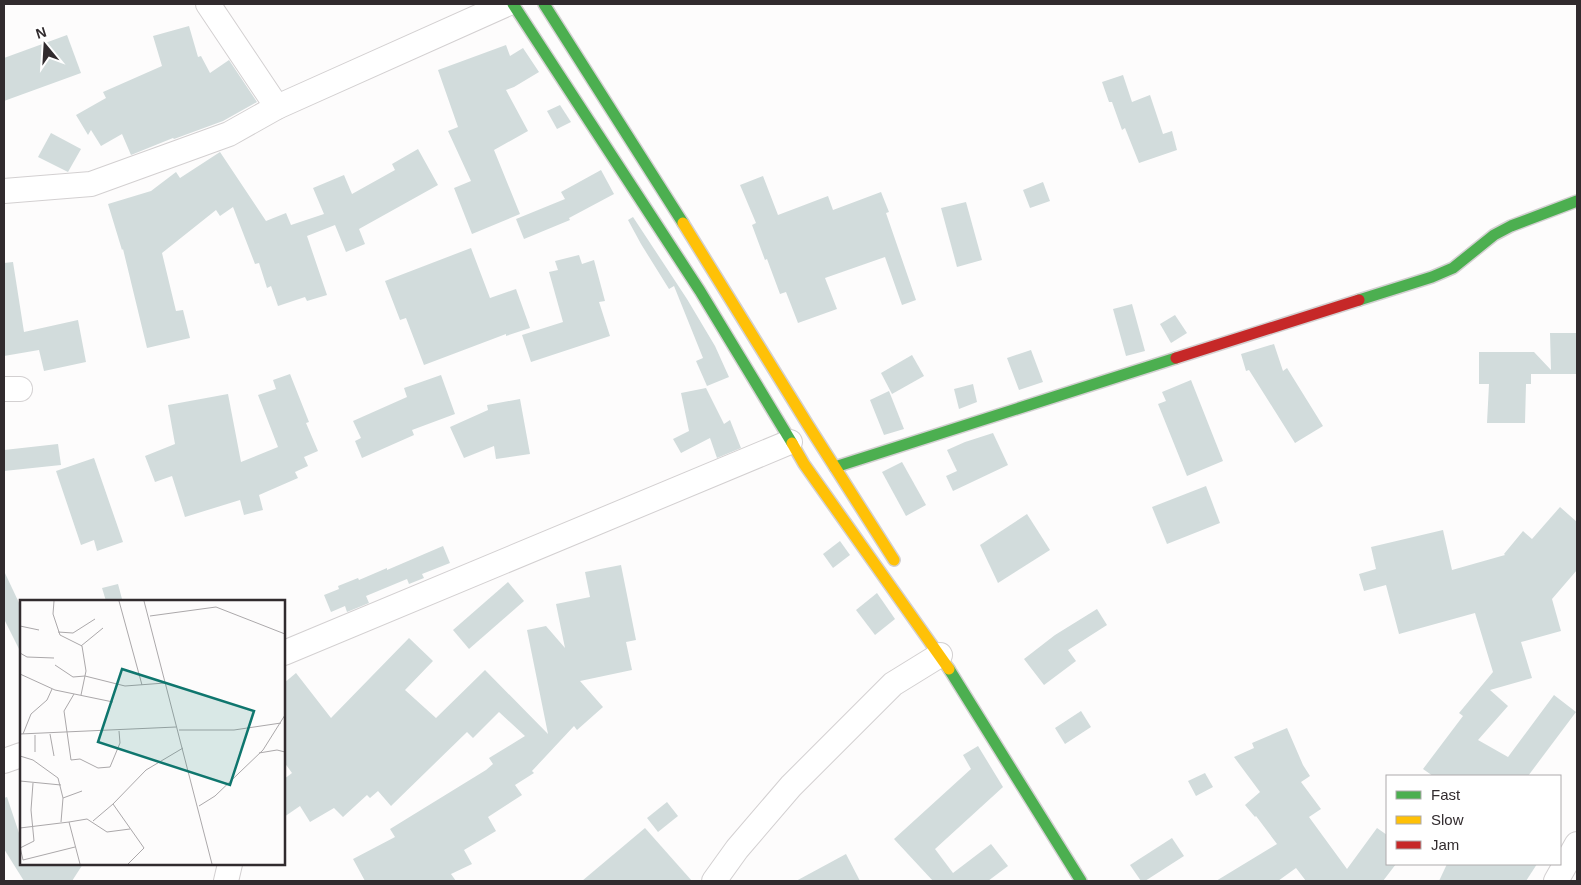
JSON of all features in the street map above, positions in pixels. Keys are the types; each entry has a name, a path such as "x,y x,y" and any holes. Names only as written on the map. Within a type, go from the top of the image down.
{"street":[{"path":"208,4 277,107"},
{"path":"4,191 91,184 229,134 277,107 507,4"},
{"path":"513,4 700,291 804,464 944,651 1027,772"},
{"path":"544,4 719,278 901,572"},
{"path":"835,467 1432,277 1453,268 1494,235 1510,226 1577,201"},
{"path":"700,291 719,278"},
{"path":"285,653 790,442"},
{"path":"714,881 737,850 798,779 894,684 944,651"},
{"path":"944,651 1081,881"},
{"path":"4,761 20,755"},
{"path":"1556,881 1577,844"},
{"path":"226,881 230,865"}],"building":[{"path":"189,26 198,57 201,56 210,73 229,60 257,102 223,121 131,155 122,134 101,146 91,130 88,135 76,115 106,98 103,92 162,66 153,36"},
{"path":"67,35 81,73 4,101 4,58"},
{"path":"506,45 510,56 523,48 539,72 506,90 528,131 494,150 520,214 472,234 454,188 471,181 448,131 458,127 438,70"},
{"path":"1123,75 1132,102 1150,95 1163,134 1172,131 1177,150 1139,163 1125,128 1122,130 1112,102 1109,102 1102,82"},
{"path":"560,105 571,122 557,129 547,111"},
{"path":"51,133 81,149 68,172 38,157"},
{"path":"418,149 438,185 359,229 365,244 346,252 335,225 307,236 327,295 307,301 305,297 278,306 271,286 267,288 259,263 255,264 233,207 220,216 216,210 162,253 176,311 183,310 190,338 147,348 123,249 108,204 151,191 176,172 180,178 220,152 266,221 286,213 291,225 324,214 313,188 344,175 352,194 395,170 392,164"},
{"path":"601,170 614,194 569,218 570,220 524,239 516,219 565,199 561,192"},
{"path":"763,176 778,215 828,196 833,210 881,192 889,212 886,213 916,300 902,305 885,257 825,278 837,309 798,323 786,292 780,294 767,259 765,260 752,225 756,223 740,185"},
{"path":"1043,182 1050,201 1030,208 1023,190"},
{"path":"966,202 982,260 957,267 941,208"},
{"path":"633,217 687,299 715,346 729,377 707,386 696,361 703,358 674,286 669,289 641,244 628,220"},
{"path":"471,248 490,298 516,289 530,328 506,336 506,334 424,365 406,318 400,320 385,281"},
{"path":"579,255 582,264 594,260 605,301 599,302 610,336 531,362 522,335 563,322 549,272 558,270 555,261"},
{"path":"13,262 24,332 78,320 86,362 44,371 39,350 4,356 4,263"},
{"path":"1132,304 1145,351 1126,356 1113,309"},
{"path":"1175,315 1187,333 1171,343 1160,324"},
{"path":"1550,333 1577,333 1577,374 1531,374 1531,384 1526,384 1525,423 1487,423 1489,384 1479,384 1479,352 1534,352 1551,370"},
{"path":"1274,344 1283,371 1287,368 1323,426 1295,443 1249,370 1246,371 1241,354"},
{"path":"1031,350 1043,382 1019,390 1007,358"},
{"path":"912,355 924,376 892,394 881,373"},
{"path":"290,374 309,422 306,423 318,451 304,457 308,466 295,472 298,478 259,495 263,510 244,515 240,500 185,517 172,476 155,482 145,456 175,444 168,405 228,394 241,462 278,447 258,395 276,389 273,380"},
{"path":"441,375 455,414 412,430 414,435 362,458 355,441 361,438 353,421 407,397 404,388"},
{"path":"1191,380 1223,461 1187,476 1158,404 1166,401 1162,392"},
{"path":"973,384 977,402 959,409 954,389"},
{"path":"706,388 724,424 730,420 741,448 717,458 710,438 681,453 673,439 689,431 681,393"},
{"path":"889,391 904,429 884,435 870,400"},
{"path":"520,399 530,454 496,459 494,446 464,458 450,427 488,410 487,405"},
{"path":"993,433 1008,465 953,491 946,476 957,471 947,450"},
{"path":"58,444 61,465 4,471 4,450"},
{"path":"94,458 123,542 97,551 94,540 81,545 56,471"},
{"path":"902,462 926,505 906,516 882,472"},
{"path":"1206,486 1220,523 1167,544 1152,507"},
{"path":"1560,507 1577,522 1577,570 1552,599 1561,631 1521,642 1532,678 1490,690 1508,706 1478,740 1508,757 1554,695 1576,712 1529,775 1432,775 1423,769 1463,716 1459,713 1493,672 1475,613 1399,634 1386,585 1364,591 1359,574 1376,569 1371,547 1443,530 1452,570 1505,555 1523,531 1532,539"},
{"path":"1027,514 1050,550 998,583 980,545"},
{"path":"840,541 850,555 833,568 823,554"},
{"path":"443,546 450,563 422,574 424,578 409,584 407,579 366,596 369,603 347,612 345,606 331,612 324,595 339,589 338,586 358,578 359,580 387,568 387,570"},
{"path":"621,565 636,640 626,642 632,670 580,681 603,707 577,730 574,726 532,771 534,773 515,785 522,795 488,817 496,831 464,850 472,864 451,874 456,881 365,881 353,859 395,837 390,829 486,770 493,764 489,758 525,736 499,712 473,738 467,732 391,806 378,791 370,798 367,795 343,817 334,808 310,822 300,806 285,816 285,778 292,773 285,763 285,682 296,673 331,718 409,638 433,661 405,690 436,718 485,670 548,734 527,630 546,626 565,648 556,604 590,597 585,572"},
{"path":"4,571 20,605 20,651 4,619"},
{"path":"508,582 524,601 469,649 453,630"},
{"path":"118,584 122,599 106,600 102,588"},
{"path":"877,593 895,619 875,635 856,610"},
{"path":"1097,609 1107,625 1068,650 1076,661 1044,685 1024,659 1055,635"},
{"path":"1081,711 1091,727 1065,744 1055,728"},
{"path":"1287,728 1303,765 1310,776 1301,782 1321,809 1309,817 1347,869 1377,828 1386,834 1386,865 1395,865 1383,881 1306,881 1296,868 1278,881 1216,881 1277,844 1256,816 1245,805 1260,792 1234,757 1254,748 1252,743"},
{"path":"978,746 1003,787 935,849 953,873 991,844 1008,866 988,881 933,881 894,839 971,769 963,755"},
{"path":"1205,773 1213,787 1196,796 1188,781"},
{"path":"7,797 20,836 20,865 82,865 72,881 24,881 4,849 4,798"},
{"path":"667,802 678,816 658,832 647,818"},
{"path":"645,828 692,881 582,881"},
{"path":"1172,838 1184,856 1145,881 1141,881 1130,865"},
{"path":"846,854 860,881 796,881"},
{"path":"1447,865 1536,865 1526,881 1439,881"}],"traffic: fast":[{"path":"513,4 700,291 792,443"},
{"path":"544,4 683,223"},
{"path":"1359,300 1432,277 1453,268 1494,235 1511,226 1577,201"},
{"path":"835,467 1176,358"},
{"path":"949,669 1081,881"}],"traffic: slow":[{"path":"683,223 894,560"},
{"path":"792,443 804,464 949,669"}],"traffic: jam":[{"path":"1176,358 1359,300"}]}
